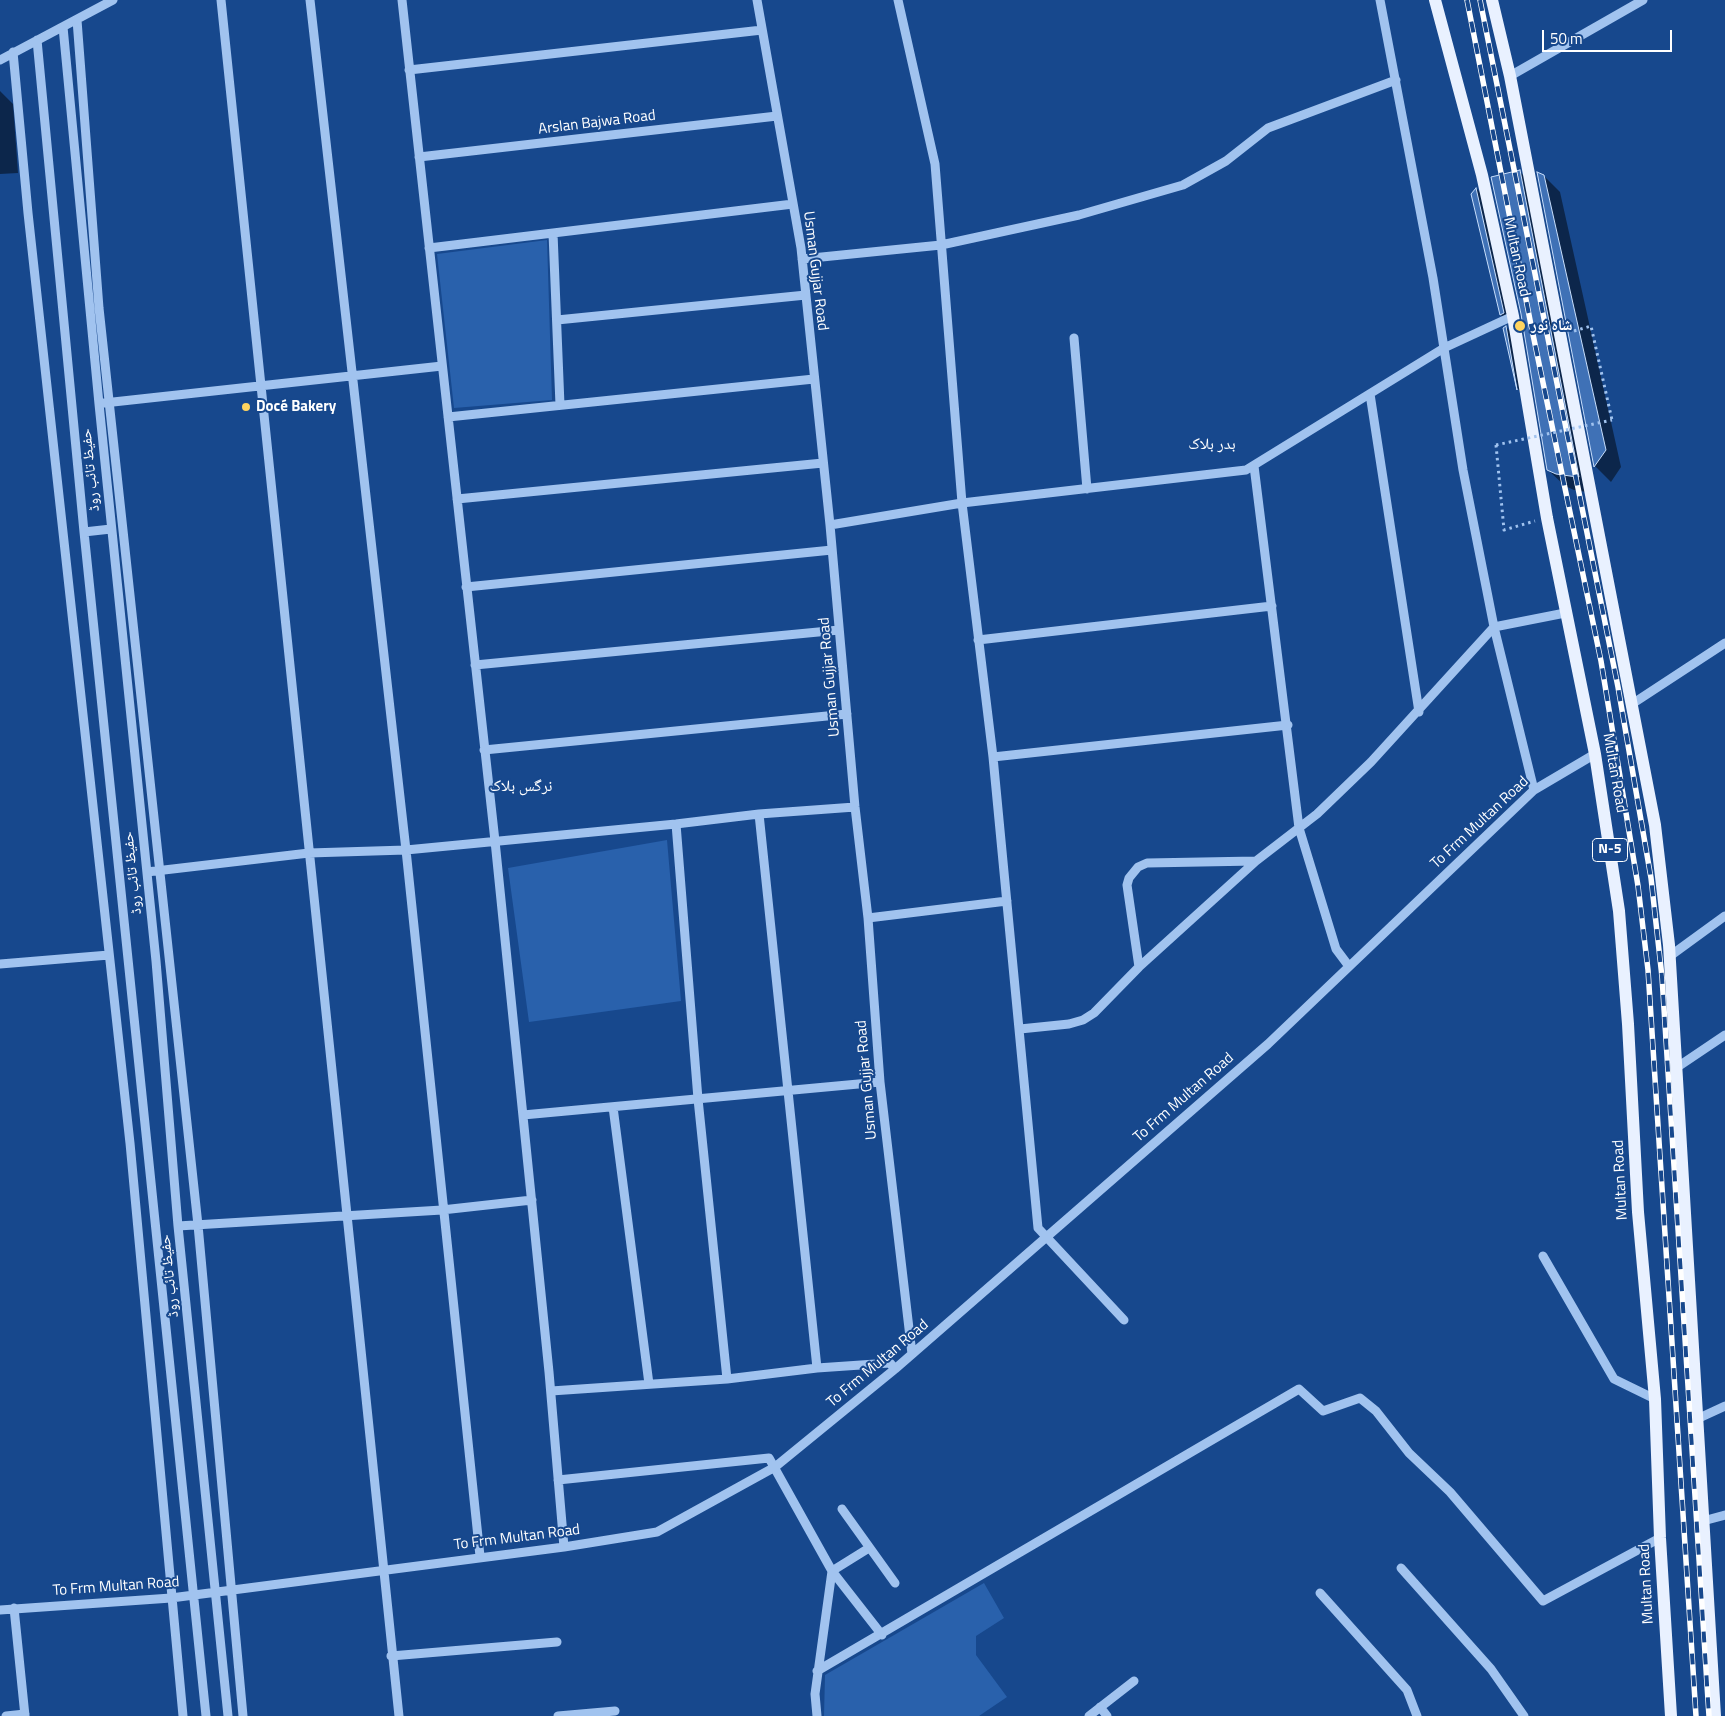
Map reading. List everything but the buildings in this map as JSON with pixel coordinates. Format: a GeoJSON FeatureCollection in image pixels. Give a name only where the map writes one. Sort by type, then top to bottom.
{"type":"FeatureCollection","features":[{"type":"Feature","properties":{"kind":"main road","name":"Multan Road"},"geometry":{"type":"LineString","coordinates":[[1434,0],[1482,175],[1513,316],[1547,518],[1595,754],[1619,911],[1628,1024],[1638,1212],[1655,1399],[1660,1538],[1671,1716]]}},
{"type":"Feature","properties":{"kind":"main road","name":"Multan Road"},"geometry":{"type":"LineString","coordinates":[[1492,0],[1510,76],[1655,825],[1670,956],[1703,1521],[1718,1710]]}},
{"type":"Feature","properties":{"kind":"street"},"geometry":{"type":"LineString","coordinates":[[0,60],[114,0]]}},
{"type":"Feature","properties":{"kind":"street"},"geometry":{"type":"LineString","coordinates":[[221,0],[385,1570],[391,1656],[399,1716]]}},
{"type":"Feature","properties":{"kind":"street"},"geometry":{"type":"LineString","coordinates":[[310,0],[406,850],[442,1210],[480,1556]]}},
{"type":"Feature","properties":{"kind":"street"},"geometry":{"type":"LineString","coordinates":[[402,0],[495,840],[551,1392],[564,1547]]}},
{"type":"Feature","properties":{"kind":"street","name":"Usman Gujjar Road"},"geometry":{"type":"LineString","coordinates":[[757,0],[802,259],[830,525],[855,807],[868,918],[880,1082],[912,1354]]}},
{"type":"Feature","properties":{"kind":"street"},"geometry":{"type":"LineString","coordinates":[[898,0],[934,164],[962,503],[993,757],[1038,1228],[1124,1320]]}},
{"type":"Feature","properties":{"kind":"street"},"geometry":{"type":"LineString","coordinates":[[1380,0],[1444,348],[1463,470],[1494,627],[1534,790]]}},
{"type":"Feature","properties":{"kind":"street"},"geometry":{"type":"LineString","coordinates":[[1510,76],[1643,0]]}},
{"type":"Feature","properties":{"kind":"street"},"geometry":{"type":"LineString","coordinates":[[77,20],[99,308],[198,1225],[243,1716]]}},
{"type":"Feature","properties":{"kind":"street","name":"حفیظ تائب روڈ"},"geometry":{"type":"LineString","coordinates":[[63,27],[111,529],[147,872],[178,1226],[228,1716]]}},
{"type":"Feature","properties":{"kind":"street"},"geometry":{"type":"LineString","coordinates":[[409,70],[762,30]]}},
{"type":"Feature","properties":{"kind":"street","name":"حفیظ تائب روڈ"},"geometry":{"type":"LineString","coordinates":[[37,40],[84,532],[206,1716]]}},
{"type":"Feature","properties":{"kind":"street"},"geometry":{"type":"LineString","coordinates":[[13,52],[30,233],[130,1143],[183,1716]]}},
{"type":"Feature","properties":{"kind":"street"},"geometry":{"type":"LineString","coordinates":[[802,259],[941,245],[1079,216],[1182,185],[1226,161],[1268,128],[1396,80]]}},
{"type":"Feature","properties":{"kind":"street","name":"Arslan Bajwa Road"},"geometry":{"type":"LineString","coordinates":[[419,157],[777,116]]}},
{"type":"Feature","properties":{"kind":"street"},"geometry":{"type":"LineString","coordinates":[[429,248],[793,204]]}},
{"type":"Feature","properties":{"kind":"street"},"geometry":{"type":"LineString","coordinates":[[553,233],[560,405]]}},
{"type":"Feature","properties":{"kind":"street"},"geometry":{"type":"LineString","coordinates":[[556,320],[806,295]]}},
{"type":"Feature","properties":{"kind":"street"},"geometry":{"type":"LineString","coordinates":[[830,525],[962,503],[1246,470],[1444,348],[1513,316]]}},
{"type":"Feature","properties":{"kind":"street"},"geometry":{"type":"LineString","coordinates":[[1074,338],[1087,488]]}},
{"type":"Feature","properties":{"kind":"street"},"geometry":{"type":"LineString","coordinates":[[99,404],[442,366]]}},
{"type":"Feature","properties":{"kind":"street"},"geometry":{"type":"LineString","coordinates":[[448,417],[814,379]]}},
{"type":"Feature","properties":{"kind":"street"},"geometry":{"type":"LineString","coordinates":[[1370,394],[1419,712]]}},
{"type":"Feature","properties":{"kind":"street"},"geometry":{"type":"LineString","coordinates":[[457,499],[823,463]]}},
{"type":"Feature","properties":{"kind":"street"},"geometry":{"type":"LineString","coordinates":[[1254,466],[1288,725],[1299,828],[1336,949],[1348,965]]}},
{"type":"Feature","properties":{"kind":"street"},"geometry":{"type":"LineString","coordinates":[[84,532],[111,529]]}},
{"type":"Feature","properties":{"kind":"street"},"geometry":{"type":"LineString","coordinates":[[466,587],[832,550]]}},
{"type":"Feature","properties":{"kind":"street"},"geometry":{"type":"LineString","coordinates":[[978,640],[1272,606]]}},
{"type":"Feature","properties":{"kind":"street"},"geometry":{"type":"LineString","coordinates":[[1020,1029],[1083,1020],[1094,1013],[1139,967],[1256,861],[1299,828],[1371,762],[1419,712],[1494,627],[1565,613]]}},
{"type":"Feature","properties":{"kind":"street"},"geometry":{"type":"LineString","coordinates":[[475,665],[839,630]]}},
{"type":"Feature","properties":{"kind":"street"},"geometry":{"type":"LineString","coordinates":[[1632,704],[1725,643]]}},
{"type":"Feature","properties":{"kind":"street"},"geometry":{"type":"LineString","coordinates":[[484,750],[847,714]]}},
{"type":"Feature","properties":{"kind":"street"},"geometry":{"type":"LineString","coordinates":[[993,757],[1288,725]]}},
{"type":"Feature","properties":{"kind":"street","name":"To Frm Multan Road"},"geometry":{"type":"LineString","coordinates":[[0,1610],[171,1598],[233,1591],[480,1556],[564,1547],[657,1532],[775,1467],[895,1369],[1268,1044],[1348,965],[1534,790],[1595,754]]}},
{"type":"Feature","properties":{"kind":"street"},"geometry":{"type":"LineString","coordinates":[[147,872],[309,853],[406,850],[760,814],[855,807]]}},
{"type":"Feature","properties":{"kind":"street"},"geometry":{"type":"LineString","coordinates":[[760,814],[817,1368]]}},
{"type":"Feature","properties":{"kind":"street"},"geometry":{"type":"LineString","coordinates":[[676,824],[698,1099],[727,1379]]}},
{"type":"Feature","properties":{"kind":"street"},"geometry":{"type":"LineString","coordinates":[[1139,967],[1127,885],[1129,878],[1138,867],[1147,863],[1256,861]]}},
{"type":"Feature","properties":{"kind":"street"},"geometry":{"type":"LineString","coordinates":[[868,918],[1007,901]]}},
{"type":"Feature","properties":{"kind":"street"},"geometry":{"type":"LineString","coordinates":[[1670,956],[1725,916]]}},
{"type":"Feature","properties":{"kind":"street"},"geometry":{"type":"LineString","coordinates":[[0,964],[110,955]]}},
{"type":"Feature","properties":{"kind":"street"},"geometry":{"type":"LineString","coordinates":[[111,975],[129,973]]}},
{"type":"Feature","properties":{"kind":"street"},"geometry":{"type":"LineString","coordinates":[[1676,1068],[1725,1035]]}},
{"type":"Feature","properties":{"kind":"street"},"geometry":{"type":"LineString","coordinates":[[523,1115],[880,1082]]}},
{"type":"Feature","properties":{"kind":"street"},"geometry":{"type":"LineString","coordinates":[[613,1107],[649,1384]]}},
{"type":"Feature","properties":{"kind":"street"},"geometry":{"type":"LineString","coordinates":[[178,1226],[348,1214],[442,1210],[532,1200]]}},
{"type":"Feature","properties":{"kind":"street"},"geometry":{"type":"LineString","coordinates":[[1543,1256],[1614,1379],[1655,1399]]}},
{"type":"Feature","properties":{"kind":"street"},"geometry":{"type":"LineString","coordinates":[[551,1392],[727,1379],[817,1368],[890,1363],[895,1369]]}},
{"type":"Feature","properties":{"kind":"street"},"geometry":{"type":"LineString","coordinates":[[817,1671],[882,1635],[1298,1389],[1323,1411],[1360,1398],[1376,1410],[1402,1446],[1450,1492],[1543,1601],[1660,1538]]}},
{"type":"Feature","properties":{"kind":"street"},"geometry":{"type":"LineString","coordinates":[[1697,1419],[1725,1406]]}},
{"type":"Feature","properties":{"kind":"street"},"geometry":{"type":"LineString","coordinates":[[558,1480],[769,1458],[832,1571],[882,1635]]}},
{"type":"Feature","properties":{"kind":"street"},"geometry":{"type":"LineString","coordinates":[[842,1510],[895,1583]]}},
{"type":"Feature","properties":{"kind":"street"},"geometry":{"type":"LineString","coordinates":[[1703,1521],[1725,1515]]}},
{"type":"Feature","properties":{"kind":"street"},"geometry":{"type":"LineString","coordinates":[[817,1716],[815,1694],[817,1671],[832,1571],[869,1548]]}},
{"type":"Feature","properties":{"kind":"street"},"geometry":{"type":"LineString","coordinates":[[1401,1568],[1490,1669],[1524,1716]]}},
{"type":"Feature","properties":{"kind":"street"},"geometry":{"type":"LineString","coordinates":[[1320,1594],[1406,1690],[1417,1716]]}},
{"type":"Feature","properties":{"kind":"street"},"geometry":{"type":"LineString","coordinates":[[6,1716],[25,1715],[14,1608]]}},
{"type":"Feature","properties":{"kind":"street"},"geometry":{"type":"LineString","coordinates":[[391,1656],[557,1642]]}},
{"type":"Feature","properties":{"kind":"street"},"geometry":{"type":"LineString","coordinates":[[1089,1716],[1134,1681]]}},
{"type":"Feature","properties":{"kind":"street"},"geometry":{"type":"LineString","coordinates":[[1100,1707],[1107,1716]]}},
{"type":"Feature","properties":{"kind":"street"},"geometry":{"type":"LineString","coordinates":[[558,1716],[615,1711]]}},
{"type":"Feature","properties":{"kind":"path"},"geometry":{"type":"LineString","coordinates":[[1547,518],[1504,530],[1496,445],[1612,420],[1591,326],[1560,335]]}},
{"type":"Feature","properties":{"kind":"shaded area"},"geometry":{"type":"Polygon","coordinates":[[[547,240],[552,400],[454,408],[437,254],[547,240]]]}},
{"type":"Feature","properties":{"kind":"shaded area"},"geometry":{"type":"Polygon","coordinates":[[[667,840],[681,1001],[529,1022],[508,868],[667,840]]]}},
{"type":"Feature","properties":{"kind":"shaded area"},"geometry":{"type":"Polygon","coordinates":[[[984,1583],[1004,1618],[976,1636],[976,1655],[1007,1697],[979,1716],[824,1716],[825,1675],[984,1583]]]}},
{"type":"Feature","properties":{"kind":"railway"},"geometry":{"type":"LineString","coordinates":[[1467,0],[1531,325],[1601,661],[1638,886],[1648,970],[1696,1716]]}},
{"type":"Feature","properties":{"kind":"railway"},"geometry":{"type":"LineString","coordinates":[[1480,0],[1618,687],[1651,878],[1662,977],[1709,1716]]}},
{"type":"Feature","properties":{"kind":"place","name":"شاہ نور"},"geometry":{"type":"Point","coordinates":[1520,326]}},
{"type":"Feature","properties":{"kind":"place","name":"Docé Bakery"},"geometry":{"type":"Point","coordinates":[246,407]}},
{"type":"Feature","properties":{"kind":"district","name":"بدر بلاک"},"geometry":{"type":"Point","coordinates":[1212,445]}},
{"type":"Feature","properties":{"kind":"district","name":"نرگس بلاک"},"geometry":{"type":"Point","coordinates":[521,787]}}]}
